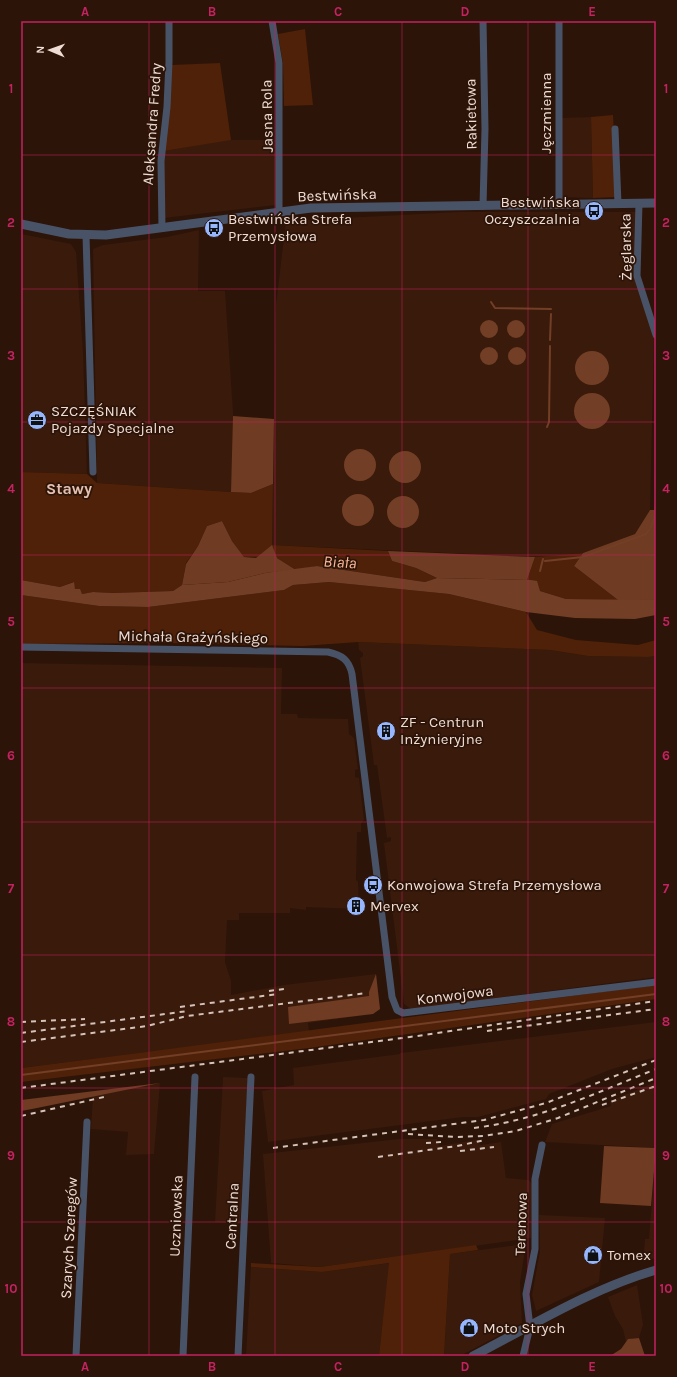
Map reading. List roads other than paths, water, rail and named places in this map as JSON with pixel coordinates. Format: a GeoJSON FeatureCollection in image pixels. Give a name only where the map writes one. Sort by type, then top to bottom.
{"type":"FeatureCollection","features":[{"type":"Feature","properties":{"kind":"street","name":"Aleksandra Fredry"},"geometry":{"type":"LineString","coordinates":[[162,228],[161,161],[168,77],[169,21]]}},
{"type":"Feature","properties":{"kind":"street","name":"Jasna Rola"},"geometry":{"type":"LineString","coordinates":[[272,21],[279,64],[279,211]]}},
{"type":"Feature","properties":{"kind":"street","name":"Rakietowa"},"geometry":{"type":"LineString","coordinates":[[483,21],[485,129],[483,206]]}},
{"type":"Feature","properties":{"kind":"street","name":"Jęczmienna"},"geometry":{"type":"LineString","coordinates":[[559,21],[559,204]]}},
{"type":"Feature","properties":{"kind":"street"},"geometry":{"type":"LineString","coordinates":[[615,129],[618,204]]}},
{"type":"Feature","properties":{"kind":"street","name":"Żeglarska"},"geometry":{"type":"LineString","coordinates":[[639,203],[637,276],[656,335]]}},
{"type":"Feature","properties":{"kind":"street","name":"Bestwińska"},"geometry":{"type":"LineString","coordinates":[[21,224],[52,231],[86,235],[106,235],[279,211],[311,208],[656,203]]}},
{"type":"Feature","properties":{"kind":"street"},"geometry":{"type":"LineString","coordinates":[[86,235],[93,472]]}},
{"type":"Feature","properties":{"kind":"street","name":"Michała Grażyńskiego"},"geometry":{"type":"LineString","coordinates":[[21,647],[328,652],[338,654],[346,659]]}},
{"type":"Feature","properties":{"kind":"street","name":"Konwojowa"},"geometry":{"type":"LineString","coordinates":[[346,659],[350,665],[352,674],[392,997],[397,1010],[409,1014],[656,982]]}},
{"type":"Feature","properties":{"kind":"street","name":"Uczniowska"},"geometry":{"type":"LineString","coordinates":[[183,1356],[195,1077]]}},
{"type":"Feature","properties":{"kind":"street","name":"Centralna"},"geometry":{"type":"LineString","coordinates":[[238,1356],[251,1077]]}},
{"type":"Feature","properties":{"kind":"street","name":"Szarych Szeregów"},"geometry":{"type":"LineString","coordinates":[[76,1356],[87,1122]]}},
{"type":"Feature","properties":{"kind":"street","name":"Terenowa"},"geometry":{"type":"LineString","coordinates":[[530,1327],[526,1294],[535,1249],[535,1179],[542,1145]]}},
{"type":"Feature","properties":{"kind":"street"},"geometry":{"type":"LineString","coordinates":[[473,1356],[530,1327],[580,1299],[610,1286],[656,1270]]}},
{"type":"Feature","properties":{"kind":"street"},"geometry":{"type":"LineString","coordinates":[[523,1356],[530,1327]]}},
{"type":"Feature","properties":{"kind":"waterway"},"geometry":{"type":"LineString","coordinates":[[491,302],[495,308],[551,309]]}},
{"type":"Feature","properties":{"kind":"waterway"},"geometry":{"type":"LineString","coordinates":[[550,340],[551,314]]}},
{"type":"Feature","properties":{"kind":"waterway"},"geometry":{"type":"LineString","coordinates":[[547,427],[549,422],[550,346]]}},
{"type":"Feature","properties":{"kind":"waterway"},"geometry":{"type":"LineString","coordinates":[[545,561],[583,557],[646,534],[655,514],[656,474]]}},
{"type":"Feature","properties":{"kind":"waterway"},"geometry":{"type":"LineString","coordinates":[[540,571],[543,559]]}},
{"type":"Feature","properties":{"kind":"waterway"},"geometry":{"type":"LineString","coordinates":[[21,1075],[656,994]]}},
{"type":"Feature","properties":{"kind":"railway"},"geometry":{"type":"LineString","coordinates":[[269,991],[284,989]]}},
{"type":"Feature","properties":{"kind":"railway"},"geometry":{"type":"LineString","coordinates":[[21,1042],[147,1026],[187,1016],[367,993]]}},
{"type":"Feature","properties":{"kind":"railway"},"geometry":{"type":"LineString","coordinates":[[180,1007],[278,994]]}},
{"type":"Feature","properties":{"kind":"railway"},"geometry":{"type":"LineString","coordinates":[[21,1088],[410,1037],[656,1001]]}},
{"type":"Feature","properties":{"kind":"railway"},"geometry":{"type":"LineString","coordinates":[[487,1031],[656,1009]]}},
{"type":"Feature","properties":{"kind":"railway"},"geometry":{"type":"LineString","coordinates":[[21,1033],[188,1011]]}},
{"type":"Feature","properties":{"kind":"railway"},"geometry":{"type":"LineString","coordinates":[[21,1022],[85,1019]]}},
{"type":"Feature","properties":{"kind":"railway"},"geometry":{"type":"LineString","coordinates":[[273,1148],[484,1120],[546,1103],[656,1060]]}},
{"type":"Feature","properties":{"kind":"railway"},"geometry":{"type":"LineString","coordinates":[[474,1128],[521,1119],[544,1112],[656,1069]]}},
{"type":"Feature","properties":{"kind":"railway"},"geometry":{"type":"LineString","coordinates":[[408,1134],[455,1137],[483,1136],[516,1131],[558,1118],[656,1078]]}},
{"type":"Feature","properties":{"kind":"railway"},"geometry":{"type":"LineString","coordinates":[[602,1105],[656,1086]]}},
{"type":"Feature","properties":{"kind":"railway"},"geometry":{"type":"LineString","coordinates":[[21,1116],[104,1097]]}},
{"type":"Feature","properties":{"kind":"railway"},"geometry":{"type":"LineString","coordinates":[[378,1157],[457,1146],[485,1140]]}},
{"type":"Feature","properties":{"kind":"railway"},"geometry":{"type":"LineString","coordinates":[[426,1143],[442,1142]]}},
{"type":"Feature","properties":{"kind":"railway"},"geometry":{"type":"LineString","coordinates":[[460,1151],[494,1147]]}},
{"type":"Feature","properties":{"kind":"place","name":"Bestwińska Oczyszczalnia"},"geometry":{"type":"Point","coordinates":[594,211]}},
{"type":"Feature","properties":{"kind":"place","name":"Bestwińska Strefa Przemysłowa"},"geometry":{"type":"Point","coordinates":[214,228]}},
{"type":"Feature","properties":{"kind":"place","name":"SZCZĘŚNIAK Pojazdy Specjalne"},"geometry":{"type":"Point","coordinates":[37,420]}},
{"type":"Feature","properties":{"kind":"place","name":"ZF - Centrun Inżynieryjne"},"geometry":{"type":"Point","coordinates":[386,731]}},
{"type":"Feature","properties":{"kind":"place","name":"Konwojowa Strefa Przemysłowa"},"geometry":{"type":"Point","coordinates":[373,885]}},
{"type":"Feature","properties":{"kind":"place","name":"Mervex"},"geometry":{"type":"Point","coordinates":[356,906]}},
{"type":"Feature","properties":{"kind":"place","name":"Tomex"},"geometry":{"type":"Point","coordinates":[593,1255]}},
{"type":"Feature","properties":{"kind":"place","name":"Moto Strych"},"geometry":{"type":"Point","coordinates":[469,1328]}},
{"type":"Feature","properties":{"kind":"district","name":"Stawy"},"geometry":{"type":"Point","coordinates":[69,488]}},
{"type":"Feature","properties":{"kind":"water label","name":"Biała"},"geometry":{"type":"Point","coordinates":[340,562]}}]}
